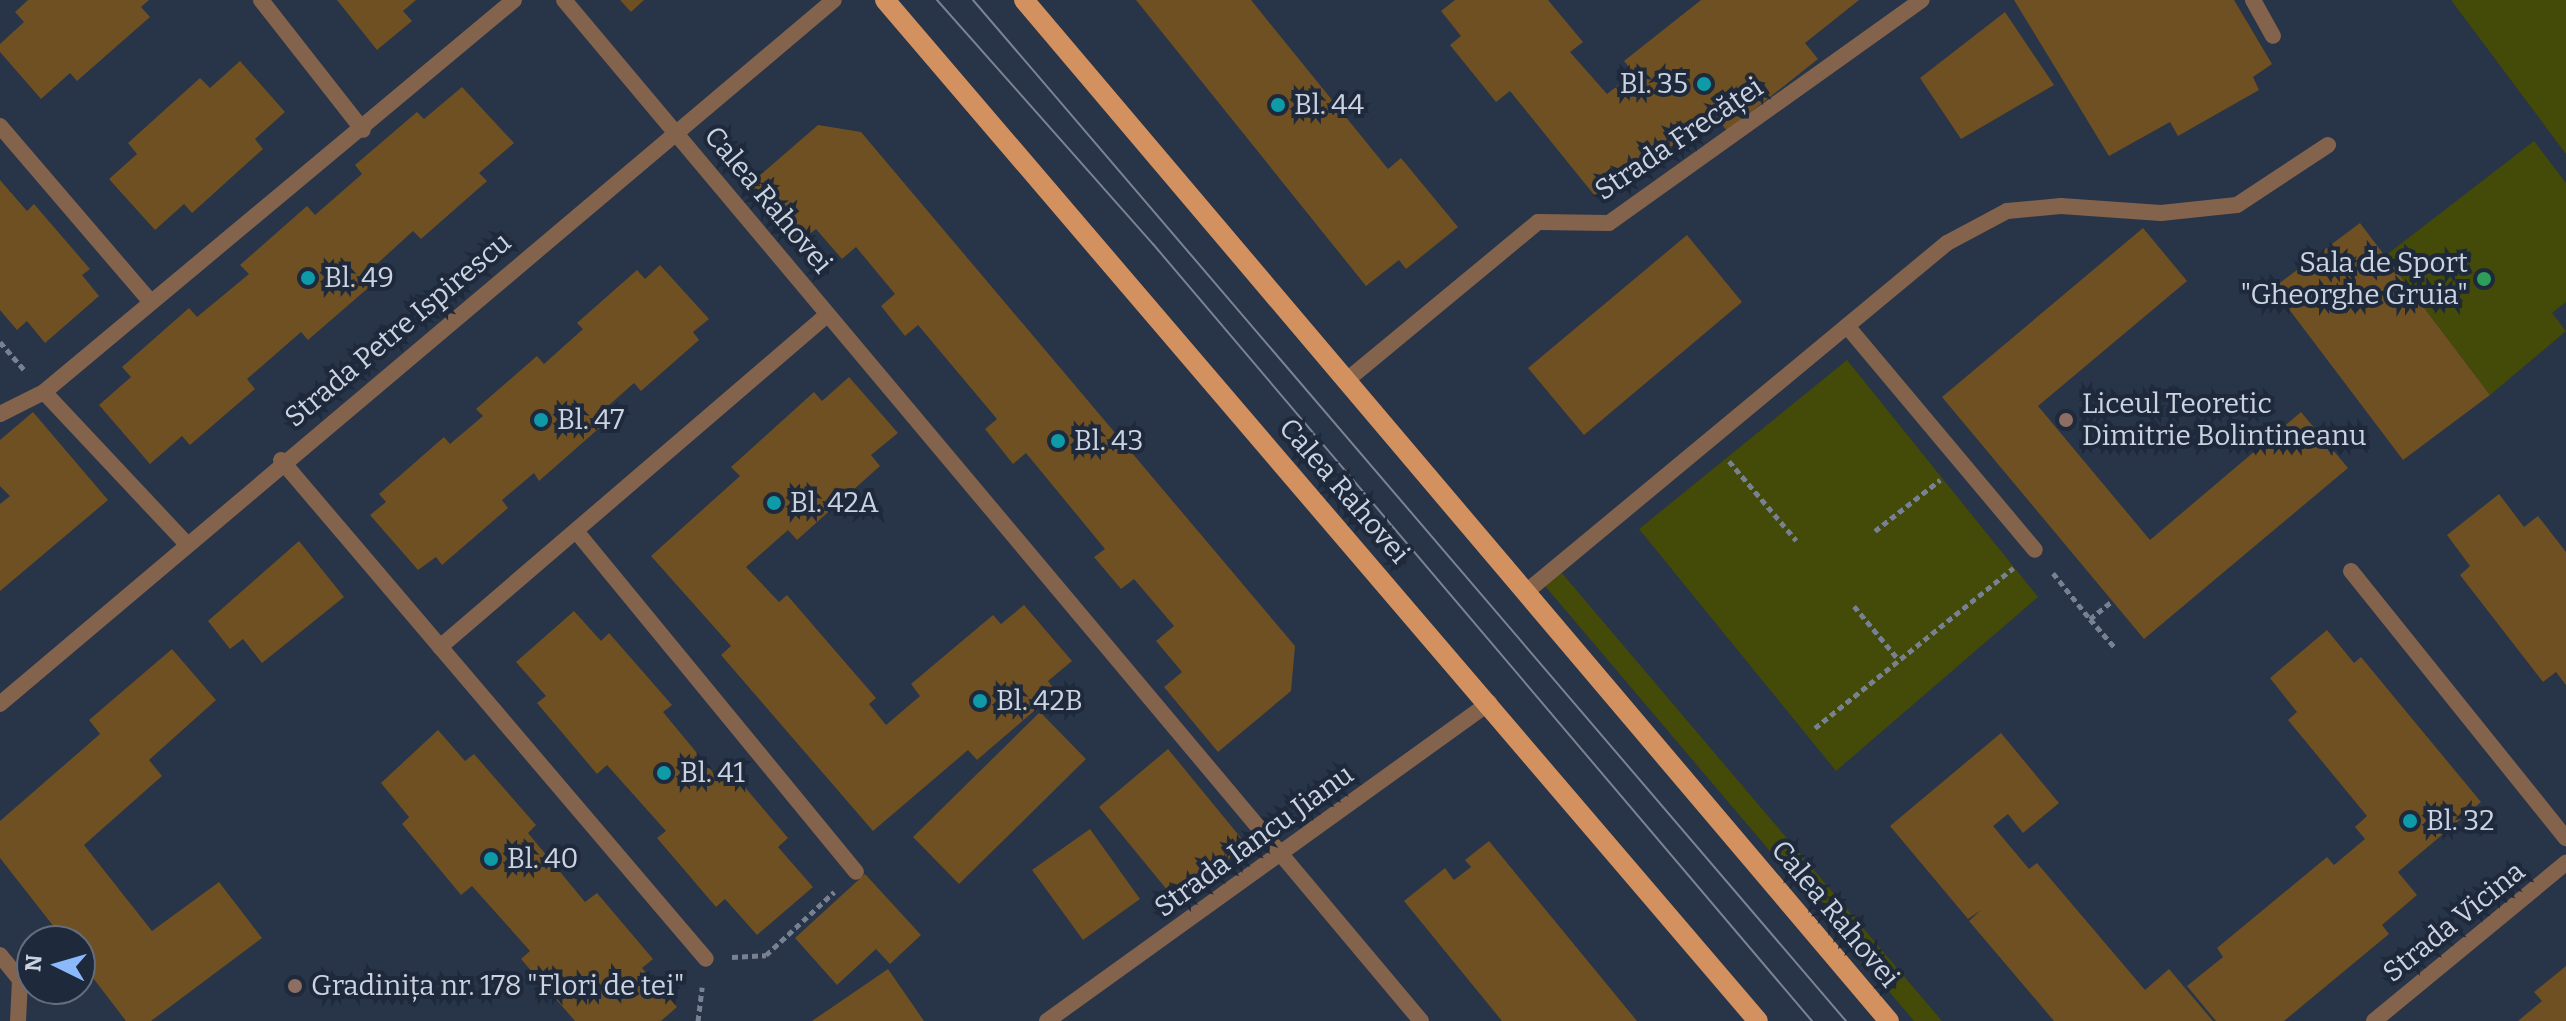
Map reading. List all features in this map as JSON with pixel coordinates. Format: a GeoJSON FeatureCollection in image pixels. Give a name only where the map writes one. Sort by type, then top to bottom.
{"type":"FeatureCollection","features":[{"type":"Feature","properties":{"kind":"main road","name":"Calea Rahovei"},"geometry":{"type":"LineString","coordinates":[[885,0],[1758,1021]]}},
{"type":"Feature","properties":{"kind":"main road","name":"Calea Rahovei"},"geometry":{"type":"LineString","coordinates":[[1024,0],[1889,1021]]}},
{"type":"Feature","properties":{"kind":"street"},"geometry":{"type":"LineString","coordinates":[[261,0],[363,130]]}},
{"type":"Feature","properties":{"kind":"street"},"geometry":{"type":"LineString","coordinates":[[0,414],[44,392],[363,130],[514,0]]}},
{"type":"Feature","properties":{"kind":"street","name":"Calea Rahovei"},"geometry":{"type":"LineString","coordinates":[[564,0],[1421,1021]]}},
{"type":"Feature","properties":{"kind":"street","name":"Strada Petre Ispirescu"},"geometry":{"type":"LineString","coordinates":[[0,704],[281,460],[834,0]]}},
{"type":"Feature","properties":{"kind":"street","name":"Strada Frecăței"},"geometry":{"type":"LineString","coordinates":[[1347,380],[1538,222],[1609,223],[1922,0]]}},
{"type":"Feature","properties":{"kind":"street"},"geometry":{"type":"LineString","coordinates":[[2253,0],[2273,36]]}},
{"type":"Feature","properties":{"kind":"street"},"geometry":{"type":"LineString","coordinates":[[0,126],[151,302]]}},
{"type":"Feature","properties":{"kind":"street"},"geometry":{"type":"LineString","coordinates":[[1526,592],[1947,243],[2007,211],[2061,206],[2161,213],[2237,205],[2328,145]]}},
{"type":"Feature","properties":{"kind":"street"},"geometry":{"type":"LineString","coordinates":[[440,647],[827,315]]}},
{"type":"Feature","properties":{"kind":"street"},"geometry":{"type":"LineString","coordinates":[[1847,326],[2035,550]]}},
{"type":"Feature","properties":{"kind":"street"},"geometry":{"type":"LineString","coordinates":[[44,392],[186,543]]}},
{"type":"Feature","properties":{"kind":"street"},"geometry":{"type":"LineString","coordinates":[[281,460],[706,959]]}},
{"type":"Feature","properties":{"kind":"street"},"geometry":{"type":"LineString","coordinates":[[576,531],[856,872]]}},
{"type":"Feature","properties":{"kind":"street"},"geometry":{"type":"LineString","coordinates":[[2351,571],[2566,838]]}},
{"type":"Feature","properties":{"kind":"street","name":"Strada Iancu Jianu"},"geometry":{"type":"LineString","coordinates":[[1047,1021],[1489,703]]}},
{"type":"Feature","properties":{"kind":"street","name":"Strada Vicina"},"geometry":{"type":"LineString","coordinates":[[2374,1021],[2566,863]]}},
{"type":"Feature","properties":{"kind":"street"},"geometry":{"type":"LineString","coordinates":[[0,955],[20,980],[18,1021]]}},
{"type":"Feature","properties":{"kind":"path"},"geometry":{"type":"LineString","coordinates":[[1710,439],[1796,540]]}},
{"type":"Feature","properties":{"kind":"path"},"geometry":{"type":"LineString","coordinates":[[1875,531],[1962,463]]}},
{"type":"Feature","properties":{"kind":"path"},"geometry":{"type":"LineString","coordinates":[[1815,728],[2035,550],[2114,647]]}},
{"type":"Feature","properties":{"kind":"path"},"geometry":{"type":"LineString","coordinates":[[2090,619],[2112,601]]}},
{"type":"Feature","properties":{"kind":"path"},"geometry":{"type":"LineString","coordinates":[[1854,606],[1899,660]]}},
{"type":"Feature","properties":{"kind":"path"},"geometry":{"type":"LineString","coordinates":[[706,959],[766,955],[856,872]]}},
{"type":"Feature","properties":{"kind":"green space"},"geometry":{"type":"Polygon","coordinates":[[[2451,0],[2566,0],[2566,154],[2451,0]]]}},
{"type":"Feature","properties":{"kind":"green space","name":"Sala de Sport \"Gheorghe Gruia\""},"geometry":{"type":"Polygon","coordinates":[[[2534,141],[2566,183],[2566,302],[2552,313],[2566,331],[2490,395],[2385,256],[2534,141]]]}},
{"type":"Feature","properties":{"kind":"green space"},"geometry":{"type":"Polygon","coordinates":[[[1847,360],[2038,597],[1836,771],[1639,529],[1847,360]]]}},
{"type":"Feature","properties":{"kind":"green space"},"geometry":{"type":"Polygon","coordinates":[[[1561,572],[1942,1021],[1914,1021],[1545,586],[1561,572]]]}},
{"type":"Feature","properties":{"kind":"building"},"geometry":{"type":"Polygon","coordinates":[[[28,0],[149,0],[141,7],[150,17],[77,81],[70,73],[41,99],[0,52],[0,44],[24,22],[15,12],[28,0]]]}},
{"type":"Feature","properties":{"kind":"building"},"geometry":{"type":"Polygon","coordinates":[[[337,0],[416,0],[403,11],[412,21],[377,50],[337,0]]]}},
{"type":"Feature","properties":{"kind":"building"},"geometry":{"type":"Polygon","coordinates":[[[620,0],[644,0],[631,12],[620,0]]]}},
{"type":"Feature","properties":{"kind":"building","name":"Bl. 44"},"geometry":{"type":"Polygon","coordinates":[[[1136,0],[1251,0],[1388,169],[1401,158],[1458,227],[1406,269],[1399,260],[1366,286],[1136,0]]]}},
{"type":"Feature","properties":{"kind":"building"},"geometry":{"type":"Polygon","coordinates":[[[1455,0],[1548,0],[1583,42],[1570,52],[1607,94],[1634,73],[1624,61],[1701,0],[1859,0],[1805,43],[1818,59],[1727,131],[1716,117],[1659,162],[1651,151],[1595,196],[1510,91],[1496,102],[1450,45],[1461,36],[1441,11],[1455,0]]]}},
{"type":"Feature","properties":{"kind":"building"},"geometry":{"type":"Polygon","coordinates":[[[2014,0],[2234,0],[2272,64],[2253,77],[2259,90],[2178,136],[2170,122],[2109,156],[2014,0]]]}},
{"type":"Feature","properties":{"kind":"building"},"geometry":{"type":"Polygon","coordinates":[[[2005,12],[2054,85],[1961,139],[1920,78],[2005,12]]]}},
{"type":"Feature","properties":{"kind":"building"},"geometry":{"type":"Polygon","coordinates":[[[240,61],[285,112],[255,139],[263,149],[192,213],[184,204],[155,230],[109,179],[137,154],[128,143],[200,78],[210,88],[240,61]]]}},
{"type":"Feature","properties":{"kind":"building","name":"Bl. 49"},"geometry":{"type":"Polygon","coordinates":[[[462,87],[514,143],[479,173],[487,181],[421,239],[413,231],[367,273],[375,282],[308,340],[301,332],[247,379],[255,389],[190,445],[182,436],[150,464],[99,405],[131,377],[122,367],[189,308],[197,317],[249,274],[240,265],[307,206],[315,215],[362,174],[355,165],[417,112],[424,119],[462,87]]]}},
{"type":"Feature","properties":{"kind":"building","name":"Bl. 43"},"geometry":{"type":"Polygon","coordinates":[[[818,125],[861,132],[1295,646],[1291,691],[1218,752],[1164,687],[1182,672],[1156,641],[1174,626],[1134,579],[1121,589],[1094,557],[1105,549],[1026,453],[1013,464],[985,429],[997,419],[918,325],[905,336],[881,306],[895,294],[856,247],[842,259],[816,229],[798,243],[750,184],[818,125]]]}},
{"type":"Feature","properties":{"kind":"building"},"geometry":{"type":"Polygon","coordinates":[[[0,180],[27,211],[34,204],[90,269],[82,275],[99,296],[45,343],[27,321],[17,330],[0,310],[0,180]]]}},
{"type":"Feature","properties":{"kind":"building"},"geometry":{"type":"Polygon","coordinates":[[[2360,223],[2490,395],[2403,460],[2273,288],[2360,223]]]}},
{"type":"Feature","properties":{"kind":"building"},"geometry":{"type":"Polygon","coordinates":[[[2143,228],[2187,281],[2038,406],[2150,540],[2301,412],[2348,468],[2144,639],[1942,397],[2143,228]]]}},
{"type":"Feature","properties":{"kind":"building"},"geometry":{"type":"Polygon","coordinates":[[[1687,235],[1742,302],[1584,435],[1528,368],[1687,235]]]}},
{"type":"Feature","properties":{"kind":"building","name":"Bl. 47"},"geometry":{"type":"Polygon","coordinates":[[[660,265],[709,319],[693,332],[699,340],[641,391],[634,383],[598,415],[605,423],[539,481],[534,473],[502,500],[508,508],[442,565],[436,557],[418,570],[370,515],[386,502],[379,494],[444,437],[450,444],[483,416],[476,409],[537,356],[544,364],[583,329],[577,323],[637,270],[645,279],[660,265]]]}},
{"type":"Feature","properties":{"kind":"building","name":"Bl. 42B"},"geometry":{"type":"Polygon","coordinates":[[[849,377],[898,433],[871,455],[880,466],[797,540],[788,530],[746,567],[779,602],[787,595],[876,698],[869,704],[886,725],[920,696],[911,684],[993,615],[1001,624],[1024,605],[1072,661],[1048,681],[1056,692],[977,760],[968,750],[873,831],[721,655],[731,646],[651,556],[740,476],[731,467],[814,392],[822,401],[849,377]]]}},
{"type":"Feature","properties":{"kind":"building"},"geometry":{"type":"Polygon","coordinates":[[[33,412],[108,500],[0,591],[0,504],[10,496],[0,486],[0,440],[33,412]]]}},
{"type":"Feature","properties":{"kind":"building"},"geometry":{"type":"Polygon","coordinates":[[[2499,494],[2524,527],[2538,516],[2566,552],[2566,685],[2556,672],[2543,682],[2460,575],[2470,566],[2447,535],[2499,494]]]}},
{"type":"Feature","properties":{"kind":"building"},"geometry":{"type":"Polygon","coordinates":[[[299,541],[344,597],[262,663],[243,639],[230,649],[208,621],[299,541]]]}},
{"type":"Feature","properties":{"kind":"building","name":"Bl. 41"},"geometry":{"type":"Polygon","coordinates":[[[574,611],[601,641],[609,633],[672,705],[663,712],[721,782],[732,772],[788,838],[778,847],[813,887],[757,935],[725,899],[716,907],[657,838],[666,831],[607,765],[597,774],[537,703],[546,696],[516,662],[574,611]]]}},
{"type":"Feature","properties":{"kind":"building","name":"Bl. 32"},"geometry":{"type":"Polygon","coordinates":[[[2327,630],[2354,663],[2361,657],[2481,802],[2398,872],[2417,895],[2382,925],[2389,934],[2284,1021],[2216,1021],[2187,986],[2223,957],[2217,948],[2327,857],[2334,865],[2365,839],[2355,827],[2367,816],[2288,720],[2297,712],[2270,678],[2327,630]]]}},
{"type":"Feature","properties":{"kind":"building"},"geometry":{"type":"Polygon","coordinates":[[[172,649],[216,700],[149,760],[162,776],[84,845],[152,931],[219,882],[262,938],[151,1021],[126,1021],[96,982],[96,925],[52,925],[0,858],[0,821],[100,734],[89,720],[172,649]]]}},
{"type":"Feature","properties":{"kind":"building"},"geometry":{"type":"Polygon","coordinates":[[[1040,712],[1086,759],[959,884],[913,837],[1040,712]]]}},
{"type":"Feature","properties":{"kind":"building","name":"Bl. 40"},"geometry":{"type":"Polygon","coordinates":[[[438,730],[465,761],[474,754],[536,825],[528,833],[585,902],[597,893],[653,959],[642,968],[677,1007],[661,1021],[575,1021],[521,959],[530,951],[472,886],[461,895],[402,824],[409,817],[381,783],[438,730]]]}},
{"type":"Feature","properties":{"kind":"building"},"geometry":{"type":"Polygon","coordinates":[[[2001,733],[2059,803],[2023,833],[2008,814],[1993,826],[2029,869],[2037,863],[2145,990],[2169,969],[2213,1021],[2054,1021],[1969,921],[1981,910],[1968,919],[1890,826],[2001,733]]]}},
{"type":"Feature","properties":{"kind":"building"},"geometry":{"type":"Polygon","coordinates":[[[1168,749],[1246,844],[1177,902],[1099,807],[1168,749]]]}},
{"type":"Feature","properties":{"kind":"building"},"geometry":{"type":"Polygon","coordinates":[[[1090,829],[1140,899],[1083,940],[1032,870],[1090,829]]]}},
{"type":"Feature","properties":{"kind":"building"},"geometry":{"type":"Polygon","coordinates":[[[1489,841],[1637,1021],[1502,1021],[1404,901],[1445,868],[1454,880],[1471,867],[1465,860],[1489,841]]]}},
{"type":"Feature","properties":{"kind":"building"},"geometry":{"type":"Polygon","coordinates":[[[865,874],[921,935],[890,964],[876,949],[837,985],[795,938],[865,874]]]}},
{"type":"Feature","properties":{"kind":"building"},"geometry":{"type":"Polygon","coordinates":[[[2566,966],[2566,1021],[2518,1021],[2542,1001],[2534,992],[2566,966]]]}},
{"type":"Feature","properties":{"kind":"building"},"geometry":{"type":"Polygon","coordinates":[[[888,969],[924,1021],[812,1021],[888,969]]]}},
{"type":"Feature","properties":{"kind":"tram line"},"geometry":{"type":"LineString","coordinates":[[937,0],[1153,244],[1812,1021]]}},
{"type":"Feature","properties":{"kind":"tram line"},"geometry":{"type":"LineString","coordinates":[[973,0],[1846,1021]]}},
{"type":"Feature","properties":{"kind":"place","name":"Bl. 35"},"geometry":{"type":"Point","coordinates":[1704,84]}},
{"type":"Feature","properties":{"kind":"place","name":"Bl. 44"},"geometry":{"type":"Point","coordinates":[1278,105]}},
{"type":"Feature","properties":{"kind":"place","name":"Bl. 49"},"geometry":{"type":"Point","coordinates":[308,278]}},
{"type":"Feature","properties":{"kind":"place","name":"Sala de Sport \"Gheorghe Gruia\""},"geometry":{"type":"Point","coordinates":[2484,279]}},
{"type":"Feature","properties":{"kind":"place","name":"Bl. 47"},"geometry":{"type":"Point","coordinates":[541,420]}},
{"type":"Feature","properties":{"kind":"place","name":"Liceul Teoretic Dimitrie Bolintineanu"},"geometry":{"type":"Point","coordinates":[2066,420]}},
{"type":"Feature","properties":{"kind":"place","name":"Bl. 43"},"geometry":{"type":"Point","coordinates":[1058,441]}},
{"type":"Feature","properties":{"kind":"place","name":"Bl. 42A"},"geometry":{"type":"Point","coordinates":[774,503]}},
{"type":"Feature","properties":{"kind":"place","name":"Bl. 42B"},"geometry":{"type":"Point","coordinates":[980,701]}},
{"type":"Feature","properties":{"kind":"place","name":"Bl. 41"},"geometry":{"type":"Point","coordinates":[664,773]}},
{"type":"Feature","properties":{"kind":"place","name":"Bl. 32"},"geometry":{"type":"Point","coordinates":[2410,821]}},
{"type":"Feature","properties":{"kind":"place","name":"Bl. 40"},"geometry":{"type":"Point","coordinates":[491,859]}},
{"type":"Feature","properties":{"kind":"place","name":"Gradinița nr. 178 \"Flori de tei\""},"geometry":{"type":"Point","coordinates":[295,986]}}]}
